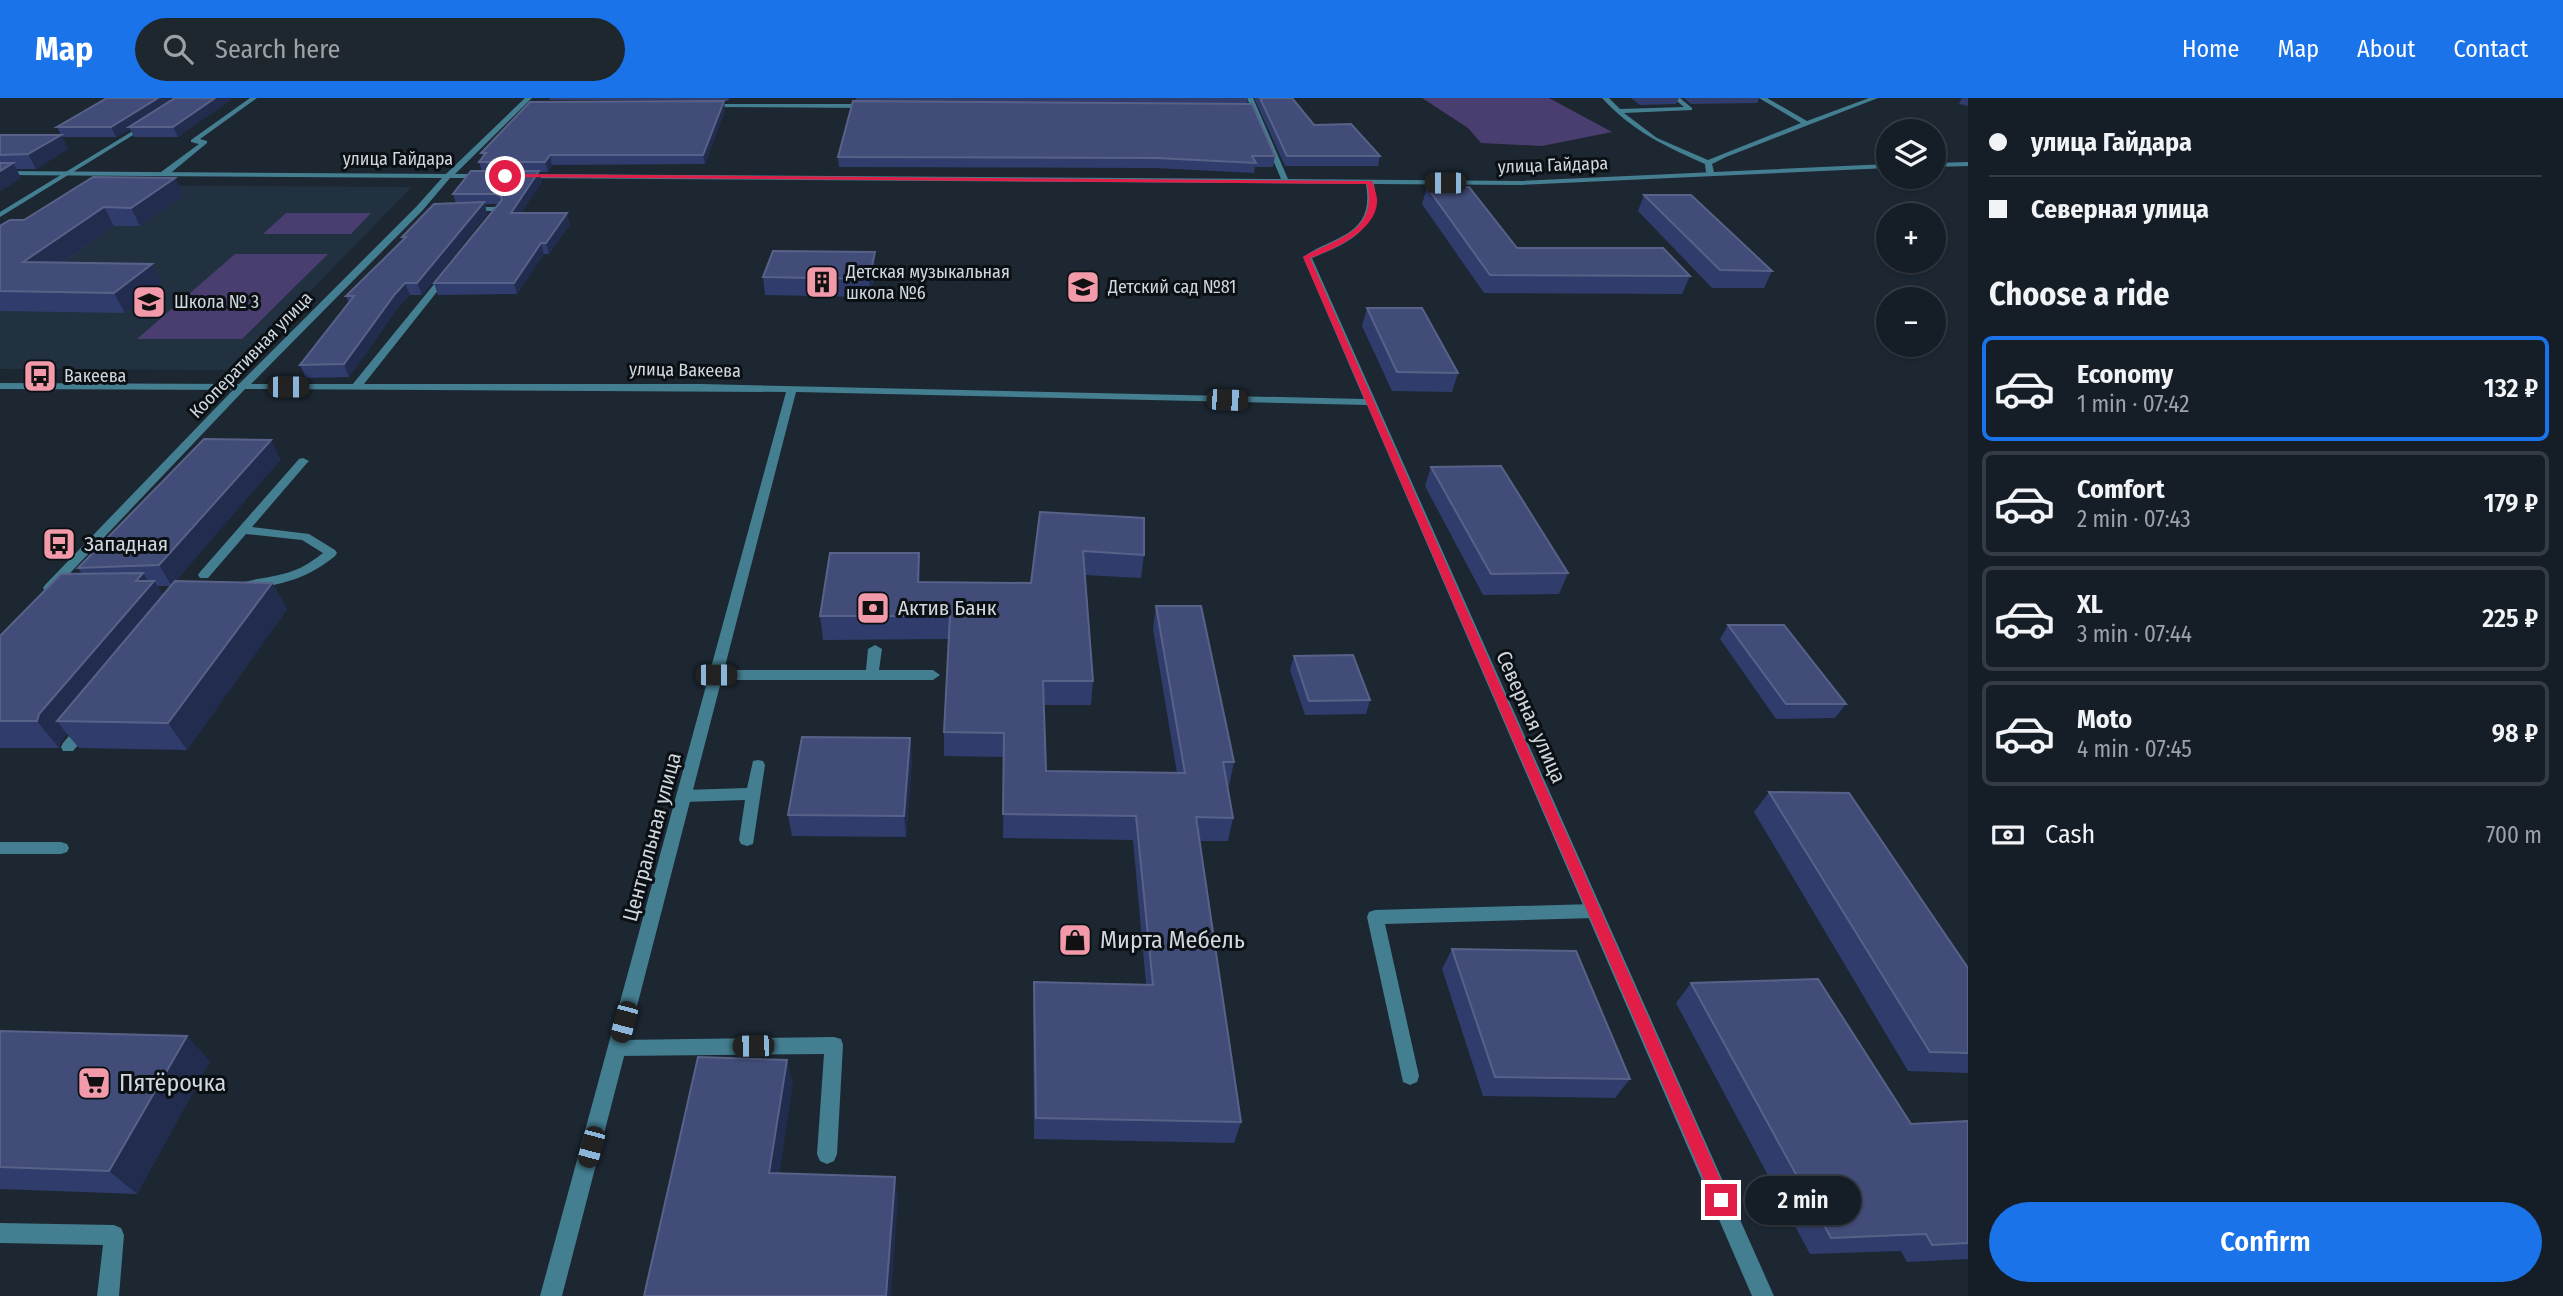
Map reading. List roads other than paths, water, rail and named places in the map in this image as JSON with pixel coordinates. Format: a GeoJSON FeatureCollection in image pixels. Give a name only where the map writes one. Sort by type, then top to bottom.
{"type":"FeatureCollection","features":[{"type":"Feature","properties":{"kind":"street"},"geometry":{"type":"LineString","coordinates":[[164,174],[205,142],[193,141],[254,98]]}},
{"type":"Feature","properties":{"kind":"street"},"geometry":{"type":"LineString","coordinates":[[1250,98],[1286,183]]}},
{"type":"Feature","properties":{"kind":"street"},"geometry":{"type":"LineString","coordinates":[[1605,98],[1656,139],[1709,168],[1807,124],[1875,98]]}},
{"type":"Feature","properties":{"kind":"street"},"geometry":{"type":"LineString","coordinates":[[1620,111],[1690,109],[1676,98]]}},
{"type":"Feature","properties":{"kind":"street"},"geometry":{"type":"LineString","coordinates":[[1762,98],[1807,124]]}},
{"type":"Feature","properties":{"kind":"street"},"geometry":{"type":"LineString","coordinates":[[527,101],[538,104]]}},
{"type":"Feature","properties":{"kind":"street","name":"Кооперативная улица"},"geometry":{"type":"LineString","coordinates":[[50,595],[242,387],[449,176],[527,101]]}},
{"type":"Feature","properties":{"kind":"street"},"geometry":{"type":"LineString","coordinates":[[703,105],[883,107]]}},
{"type":"Feature","properties":{"kind":"street"},"geometry":{"type":"LineString","coordinates":[[1241,109],[1255,109]]}},
{"type":"Feature","properties":{"kind":"street"},"geometry":{"type":"LineString","coordinates":[[0,215],[156,119]]}},
{"type":"Feature","properties":{"kind":"street"},"geometry":{"type":"LineString","coordinates":[[1946,165],[1968,164]]}},
{"type":"Feature","properties":{"kind":"street","name":"улица Гайдара"},"geometry":{"type":"LineString","coordinates":[[519,176],[1521,183],[1709,168],[1876,166]]}},
{"type":"Feature","properties":{"kind":"street","name":"улица Гайдара"},"geometry":{"type":"LineString","coordinates":[[0,173],[491,176]]}},
{"type":"Feature","properties":{"kind":"street","name":"Северная улица"},"geometry":{"type":"LineString","coordinates":[[1370,183],[1374,203],[1368,222],[1328,249],[1307,257],[1763,1296]]}},
{"type":"Feature","properties":{"kind":"street"},"geometry":{"type":"LineString","coordinates":[[419,209],[433,209]]}},
{"type":"Feature","properties":{"kind":"street"},"geometry":{"type":"LineString","coordinates":[[459,209],[499,209],[482,230]]}},
{"type":"Feature","properties":{"kind":"street"},"geometry":{"type":"LineString","coordinates":[[356,387],[457,262]]}},
{"type":"Feature","properties":{"kind":"street","name":"улица Вакеева"},"geometry":{"type":"LineString","coordinates":[[0,386],[792,389],[1370,402]]}},
{"type":"Feature","properties":{"kind":"street","name":"Центральная улица"},"geometry":{"type":"LineString","coordinates":[[551,1296],[792,389]]}},
{"type":"Feature","properties":{"kind":"street"},"geometry":{"type":"LineString","coordinates":[[204,575],[303,461]]}},
{"type":"Feature","properties":{"kind":"street"},"geometry":{"type":"LineString","coordinates":[[233,587],[284,580],[309,571],[331,553],[305,537],[243,530]]}},
{"type":"Feature","properties":{"kind":"street"},"geometry":{"type":"LineString","coordinates":[[872,675],[875,649]]}},
{"type":"Feature","properties":{"kind":"street"},"geometry":{"type":"LineString","coordinates":[[716,675],[933,675]]}},
{"type":"Feature","properties":{"kind":"street"},"geometry":{"type":"LineString","coordinates":[[68,747],[93,716]]}},
{"type":"Feature","properties":{"kind":"street"},"geometry":{"type":"LineString","coordinates":[[747,840],[758,765]]}},
{"type":"Feature","properties":{"kind":"street"},"geometry":{"type":"LineString","coordinates":[[684,796],[754,794]]}},
{"type":"Feature","properties":{"kind":"street"},"geometry":{"type":"LineString","coordinates":[[0,848],[61,848]]}},
{"type":"Feature","properties":{"kind":"street"},"geometry":{"type":"LineString","coordinates":[[1410,1076],[1375,917],[1594,911]]}},
{"type":"Feature","properties":{"kind":"street"},"geometry":{"type":"LineString","coordinates":[[618,1048],[834,1045],[827,1154]]}},
{"type":"Feature","properties":{"kind":"street"},"geometry":{"type":"LineString","coordinates":[[0,1233],[114,1235],[108,1296]]}},
{"type":"Feature","properties":{"kind":"place","name":"Детская музыкальная школа №6"},"geometry":{"type":"Point","coordinates":[822,282]}},
{"type":"Feature","properties":{"kind":"place","name":"Детский сад №81"},"geometry":{"type":"Point","coordinates":[1083,287]}},
{"type":"Feature","properties":{"kind":"place","name":"Школа № 3"},"geometry":{"type":"Point","coordinates":[149,302]}},
{"type":"Feature","properties":{"kind":"place","name":"Вакеева"},"geometry":{"type":"Point","coordinates":[40,376]}},
{"type":"Feature","properties":{"kind":"place","name":"Западная"},"geometry":{"type":"Point","coordinates":[59,544]}},
{"type":"Feature","properties":{"kind":"place","name":"Актив Банк"},"geometry":{"type":"Point","coordinates":[873,608]}},
{"type":"Feature","properties":{"kind":"place","name":"Мирта Мебель"},"geometry":{"type":"Point","coordinates":[1075,940]}},
{"type":"Feature","properties":{"kind":"place","name":"Пятёрочка"},"geometry":{"type":"Point","coordinates":[94,1083]}}]}
